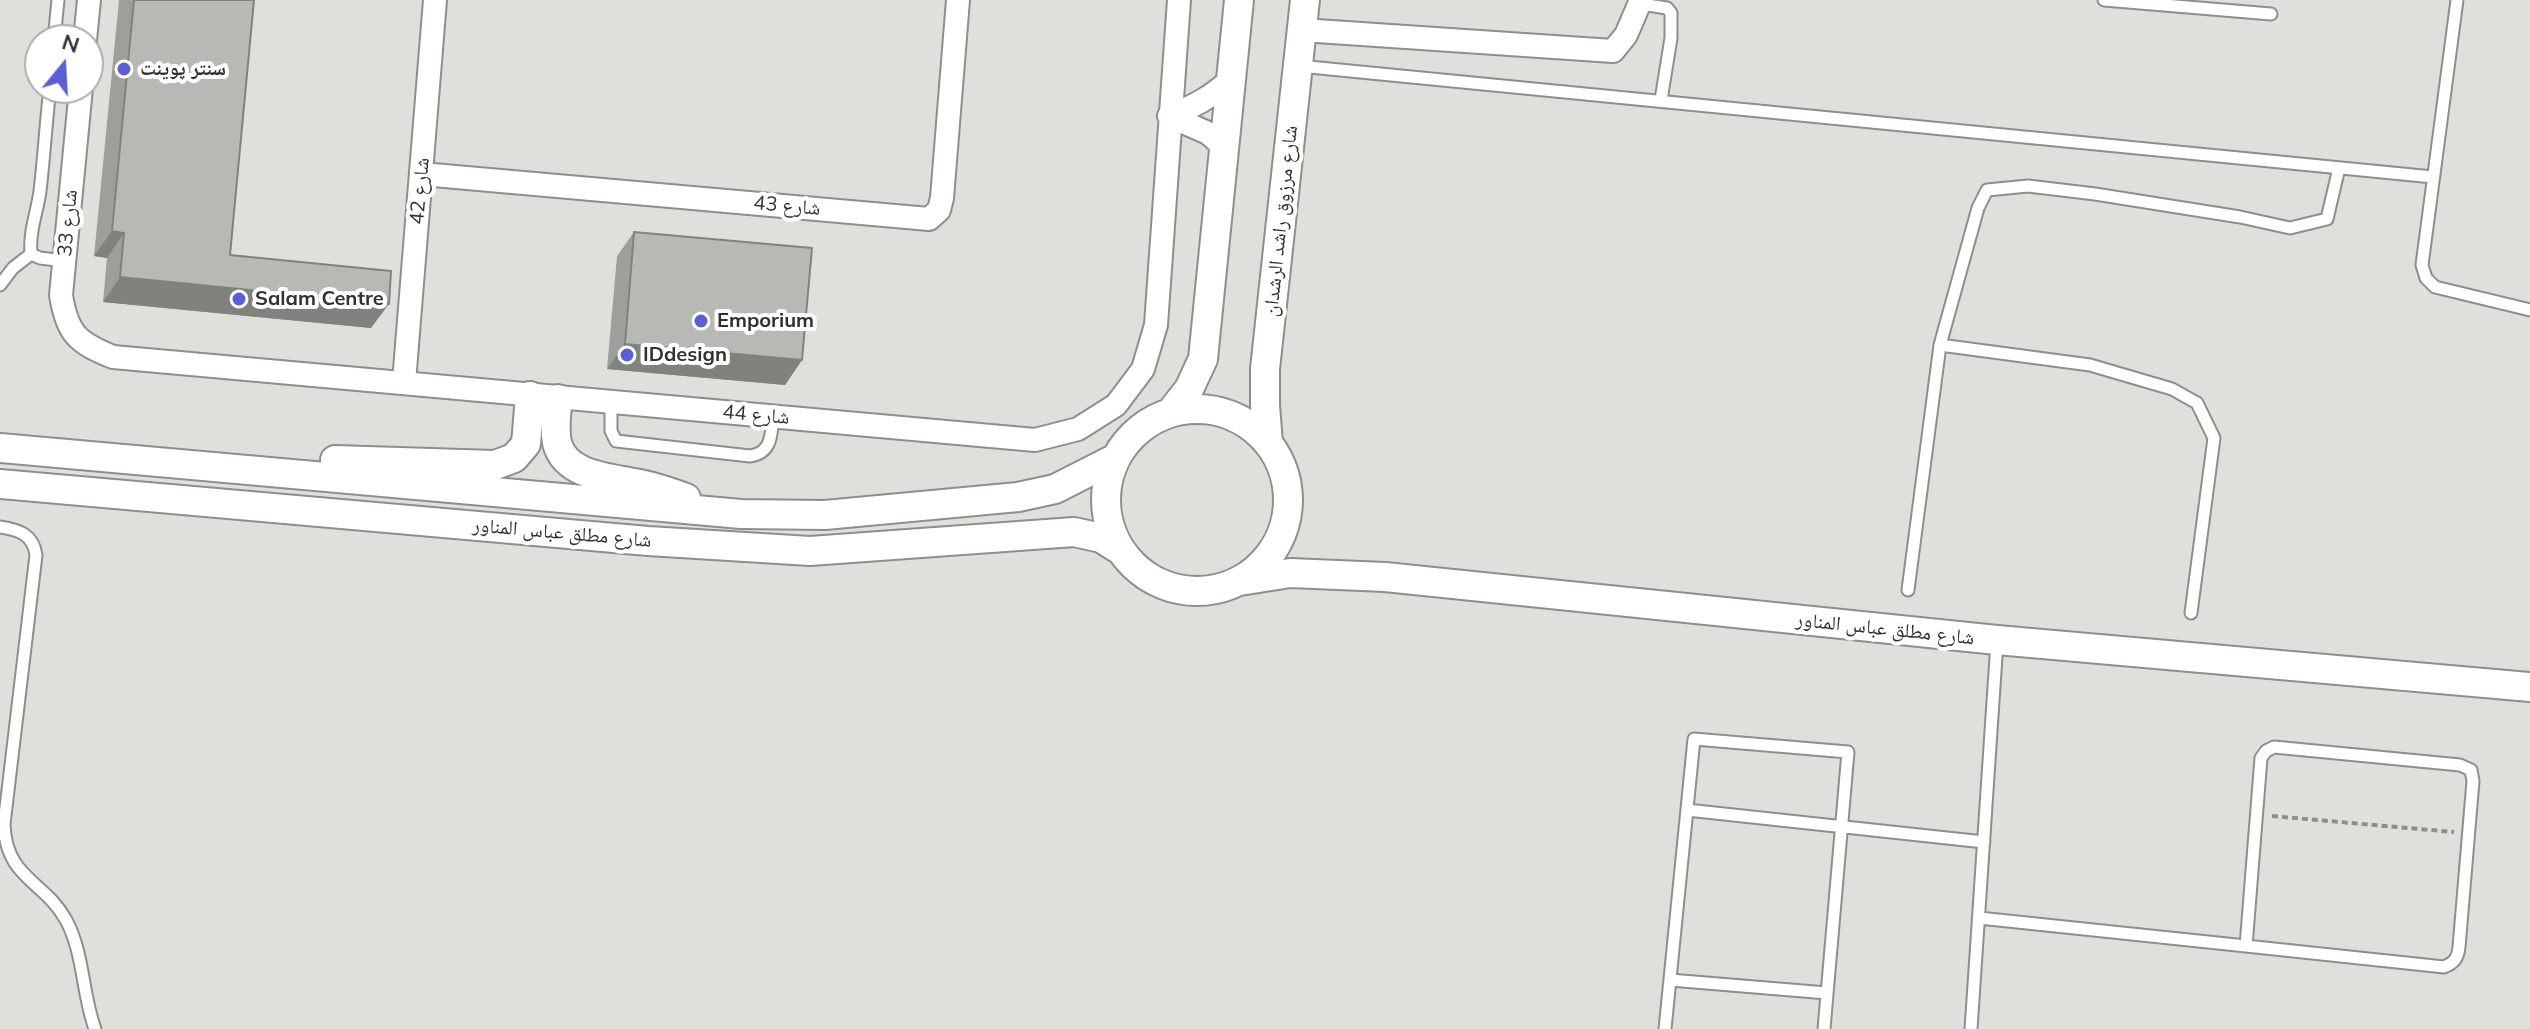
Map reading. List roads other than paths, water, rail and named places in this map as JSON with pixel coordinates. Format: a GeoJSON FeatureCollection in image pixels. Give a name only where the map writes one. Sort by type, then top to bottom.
{"type":"FeatureCollection","features":[{"type":"Feature","properties":{"kind":"street"},"geometry":{"type":"LineString","coordinates":[[87,24],[89,0]]}},
{"type":"Feature","properties":{"kind":"street","name":"شارع 42"},"geometry":{"type":"LineString","coordinates":[[404,382],[435,0]]}},
{"type":"Feature","properties":{"kind":"street","name":"شارع 43"},"geometry":{"type":"LineString","coordinates":[[422,174],[929,219],[939,210],[942,198],[958,0]]}},
{"type":"Feature","properties":{"kind":"street","name":"شارع 44"},"geometry":{"type":"LineString","coordinates":[[90,348],[113,357],[1035,440],[1078,429],[1116,405],[1143,369],[1156,325],[1179,0]]}},
{"type":"Feature","properties":{"kind":"street"},"geometry":{"type":"LineString","coordinates":[[1171,412],[1189,389],[1203,359],[1239,0]]}},
{"type":"Feature","properties":{"kind":"street","name":"شارع مرزوق راشد الرشدان"},"geometry":{"type":"LineString","coordinates":[[1268,443],[1265,369],[1305,0]]}},
{"type":"Feature","properties":{"kind":"street"},"geometry":{"type":"LineString","coordinates":[[1302,30],[1613,51],[1626,35],[1641,2]]}},
{"type":"Feature","properties":{"kind":"street"},"geometry":{"type":"LineString","coordinates":[[1169,116],[1194,107],[1231,79]]}},
{"type":"Feature","properties":{"kind":"street","name":"شارع 33"},"geometry":{"type":"LineString","coordinates":[[79,104],[61,295],[64,316],[74,336],[90,348]]}},
{"type":"Feature","properties":{"kind":"street"},"geometry":{"type":"LineString","coordinates":[[1169,116],[1208,133],[1224,147]]}},
{"type":"Feature","properties":{"kind":"street"},"geometry":{"type":"LineString","coordinates":[[230,468],[310,459],[495,465],[514,458],[526,444],[544,397]]}},
{"type":"Feature","properties":{"kind":"street"},"geometry":{"type":"LineString","coordinates":[[544,397],[558,446],[567,461],[586,472],[645,485],[741,514]]}},
{"type":"Feature","properties":{"kind":"street"},"geometry":{"type":"LineString","coordinates":[[1197,408],[1224,412],[1248,424],[1268,443],[1282,466],[1288,492],[1287,519],[1278,544],[1270,555],[1240,581],[1219,589],[1196,592],[1174,589],[1153,581],[1134,567],[1120,550],[1109,528],[1105,505],[1106,481],[1114,459],[1128,438],[1148,422],[1171,412],[1197,408]]}},
{"type":"Feature","properties":{"kind":"street","name":"شارع مطلق عباس المناور"},"geometry":{"type":"LineString","coordinates":[[0,448],[741,514],[825,515],[1018,497],[1055,489],[1114,459]]}},
{"type":"Feature","properties":{"kind":"street","name":"شارع مطلق عباس المناور"},"geometry":{"type":"LineString","coordinates":[[0,484],[648,541],[810,551],[1074,532],[1101,538],[1120,550]]}},
{"type":"Feature","properties":{"kind":"street","name":"شارع مطلق عباس المناور"},"geometry":{"type":"LineString","coordinates":[[1240,581],[1290,573],[1385,577],[1997,640],[2530,687]]}},
{"type":"Feature","properties":{"kind":"lane"},"geometry":{"type":"LineString","coordinates":[[56,24],[58,0]]}},
{"type":"Feature","properties":{"kind":"lane"},"geometry":{"type":"LineString","coordinates":[[2104,0],[2271,14]]}},
{"type":"Feature","properties":{"kind":"lane"},"geometry":{"type":"LineString","coordinates":[[2457,0],[2422,265],[2426,278],[2435,287],[2530,310]]}},
{"type":"Feature","properties":{"kind":"lane"},"geometry":{"type":"LineString","coordinates":[[1641,2],[1671,4],[1673,19],[1661,100]]}},
{"type":"Feature","properties":{"kind":"lane"},"geometry":{"type":"LineString","coordinates":[[1298,65],[2433,177]]}},
{"type":"Feature","properties":{"kind":"lane"},"geometry":{"type":"LineString","coordinates":[[31,254],[31,228],[39,194],[48,104]]}},
{"type":"Feature","properties":{"kind":"lane"},"geometry":{"type":"LineString","coordinates":[[1908,590],[1940,345],[1978,208],[1987,190],[2028,186],[2095,194],[2290,228],[2327,219],[2339,168]]}},
{"type":"Feature","properties":{"kind":"lane"},"geometry":{"type":"LineString","coordinates":[[31,254],[64,261]]}},
{"type":"Feature","properties":{"kind":"lane"},"geometry":{"type":"LineString","coordinates":[[0,285],[13,268],[31,254]]}},
{"type":"Feature","properties":{"kind":"lane"},"geometry":{"type":"LineString","coordinates":[[1940,345],[2090,365],[2172,389],[2197,403],[2214,438],[2191,613]]}},
{"type":"Feature","properties":{"kind":"lane"},"geometry":{"type":"LineString","coordinates":[[611,403],[611,434],[616,441],[750,456],[761,454],[768,447],[773,417]]}},
{"type":"Feature","properties":{"kind":"lane"},"geometry":{"type":"LineString","coordinates":[[0,527],[23,532],[32,542],[36,555],[4,782],[4,824],[9,855],[17,868],[50,898],[67,922],[95,1029]]}},
{"type":"Feature","properties":{"kind":"lane"},"geometry":{"type":"LineString","coordinates":[[1971,1029],[1997,640]]}},
{"type":"Feature","properties":{"kind":"lane"},"geometry":{"type":"LineString","coordinates":[[1665,1029],[1694,739],[1848,752],[1824,1029]]}},
{"type":"Feature","properties":{"kind":"lane"},"geometry":{"type":"LineString","coordinates":[[1979,918],[2444,967],[2452,964],[2458,956],[2459,947],[2473,775],[2466,765],[2282,747],[2266,751],[2261,758],[2246,946]]}},
{"type":"Feature","properties":{"kind":"lane"},"geometry":{"type":"LineString","coordinates":[[1687,810],[1984,842]]}},
{"type":"Feature","properties":{"kind":"lane"},"geometry":{"type":"LineString","coordinates":[[1670,980],[1827,993]]}},
{"type":"Feature","properties":{"kind":"place","name":"سنتر پوينت"},"geometry":{"type":"Point","coordinates":[124,69]}},
{"type":"Feature","properties":{"kind":"place","name":"Salam Centre"},"geometry":{"type":"Point","coordinates":[239,299]}},
{"type":"Feature","properties":{"kind":"place","name":"Emporium"},"geometry":{"type":"Point","coordinates":[701,321]}},
{"type":"Feature","properties":{"kind":"place","name":"IDdesign"},"geometry":{"type":"Point","coordinates":[627,355]}}]}
